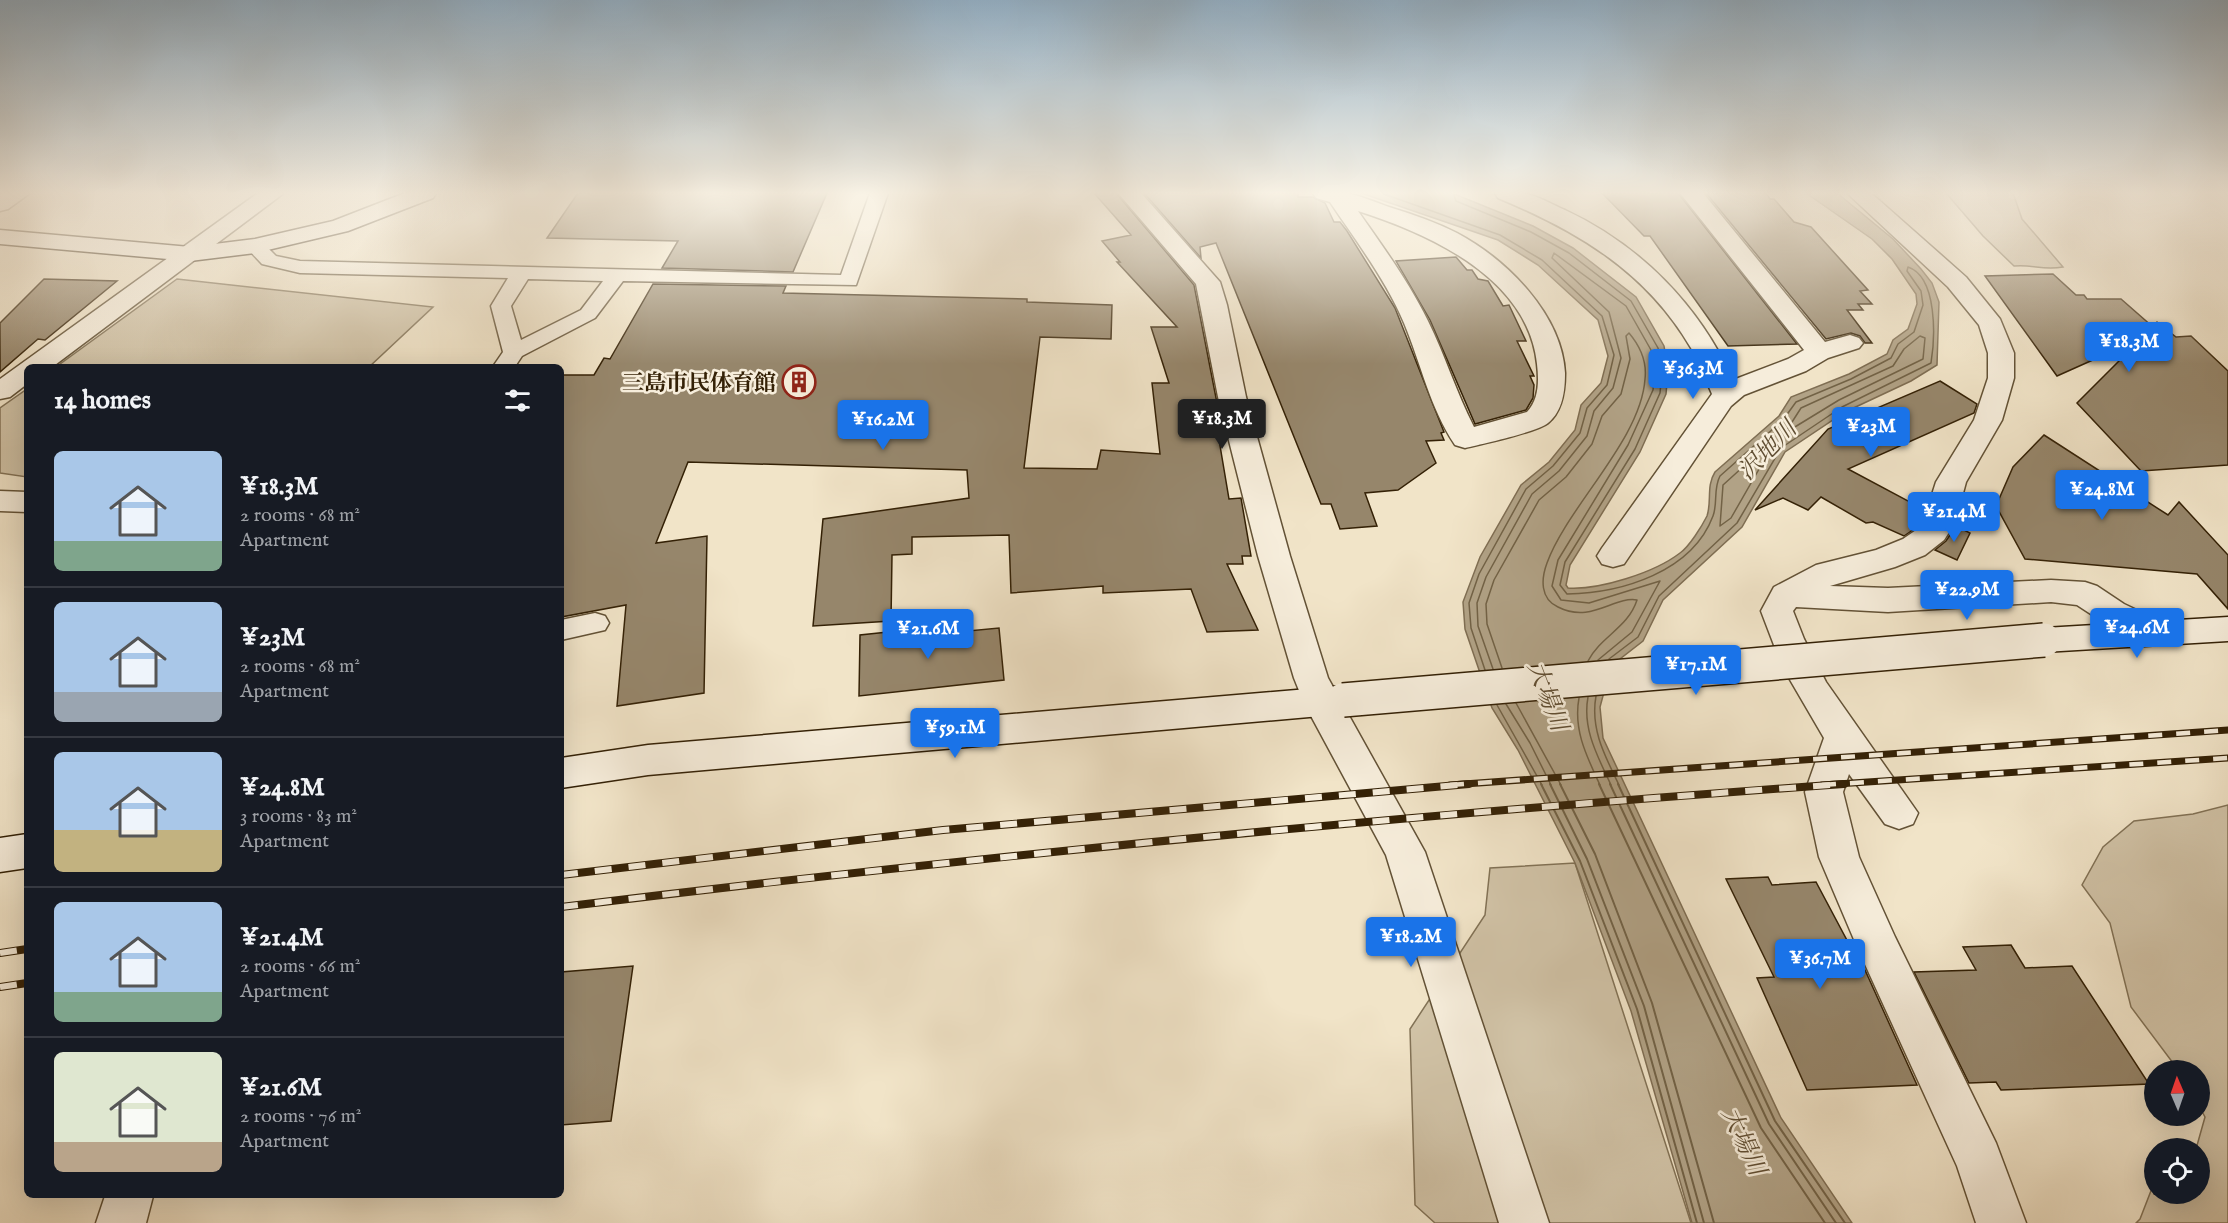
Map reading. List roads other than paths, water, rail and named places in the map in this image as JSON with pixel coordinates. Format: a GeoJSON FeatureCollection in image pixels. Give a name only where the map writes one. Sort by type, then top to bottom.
{"type":"FeatureCollection","features":[{"type":"Feature","properties":{"kind":"street"},"geometry":{"type":"LineString","coordinates":[[146,250],[190,254],[222,250]]}},
{"type":"Feature","properties":{"kind":"street"},"geometry":{"type":"LineString","coordinates":[[39,364],[195,250]]}},
{"type":"Feature","properties":{"kind":"street"},"geometry":{"type":"LineString","coordinates":[[1180,250],[1208,282],[1215,305],[1232,397],[1274,556],[1311,678],[1332,701],[1405,852],[1524,1223]]}},
{"type":"Feature","properties":{"kind":"street"},"geometry":{"type":"LineString","coordinates":[[1372,250],[1390,274],[1416,322],[1440,387],[1465,439],[1537,418],[1545,411],[1552,390],[1550,354],[1537,323],[1525,304],[1490,266],[1469,250]]}},
{"type":"Feature","properties":{"kind":"street"},"geometry":{"type":"LineString","coordinates":[[1621,250],[1648,274],[1689,324],[1704,348],[1726,395]]}},
{"type":"Feature","properties":{"kind":"street"},"geometry":{"type":"LineString","coordinates":[[1737,250],[1819,352]]}},
{"type":"Feature","properties":{"kind":"street"},"geometry":{"type":"LineString","coordinates":[[1899,813],[1843,735],[1788,646],[1778,611],[1785,595],[1827,573],[1884,559],[1914,547],[1933,533],[1940,523],[1951,482],[1988,420],[2001,378],[2001,353],[1991,324],[1958,282],[1922,250]]}},
{"type":"Feature","properties":{"kind":"street"},"geometry":{"type":"LineString","coordinates":[[1613,556],[1693,438],[1726,395],[1734,389],[1797,365],[1819,352],[1850,343]]}},
{"type":"Feature","properties":{"kind":"street"},"geometry":{"type":"LineString","coordinates":[[0,391],[24,374]]}},
{"type":"Feature","properties":{"kind":"street"},"geometry":{"type":"LineString","coordinates":[[0,501],[24,502]]}},
{"type":"Feature","properties":{"kind":"street"},"geometry":{"type":"LineString","coordinates":[[1785,595],[1888,600],[2051,591],[2085,594],[2112,612],[2152,632]]}},
{"type":"Feature","properties":{"kind":"street"},"geometry":{"type":"LineString","coordinates":[[564,773],[648,760],[891,738],[2044,640],[2228,629]]}},
{"type":"Feature","properties":{"kind":"street"},"geometry":{"type":"LineString","coordinates":[[1843,735],[1824,792],[1839,857],[1879,949],[1979,1160],[2001,1223]]}},
{"type":"Feature","properties":{"kind":"street"},"geometry":{"type":"LineString","coordinates":[[0,855],[24,851]]}},
{"type":"Feature","properties":{"kind":"street"},"geometry":{"type":"LineString","coordinates":[[121,1223],[128,1198]]}},
{"type":"Feature","properties":{"kind":"lane"},"geometry":{"type":"LineString","coordinates":[[259,250],[269,260],[300,267],[849,280],[859,250]]}},
{"type":"Feature","properties":{"kind":"lane"},"geometry":{"type":"LineString","coordinates":[[522,272],[501,306],[509,360],[588,314],[617,275]]}},
{"type":"Feature","properties":{"kind":"lane"},"geometry":{"type":"LineString","coordinates":[[564,629],[595,623]]}},
{"type":"Feature","properties":{"kind":"water"},"geometry":{"type":"Polygon","coordinates":[[[1514,250],[1576,250],[1636,297],[1664,346],[1668,371],[1666,394],[1640,452],[1570,565],[1566,585],[1568,588],[1595,586],[1626,579],[1656,567],[1680,553],[1699,531],[1707,516],[1712,477],[1715,472],[1779,416],[1791,397],[1849,374],[1887,354],[1893,340],[1908,329],[1917,304],[1916,294],[1883,250],[1903,250],[1932,283],[1939,302],[1937,365],[1911,381],[1845,412],[1785,452],[1742,527],[1663,600],[1643,641],[1611,666],[1600,707],[1603,738],[1781,1118],[1852,1223],[1692,1223],[1631,1011],[1575,863],[1518,750],[1492,708],[1465,629],[1463,602],[1480,557],[1521,485],[1549,462],[1575,430],[1581,405],[1601,383],[1608,356],[1598,320],[1538,265],[1514,250]]]}},
{"type":"Feature","properties":{"kind":"railway"},"geometry":{"type":"LineString","coordinates":[[1450,785],[2228,730]]}},
{"type":"Feature","properties":{"kind":"railway"},"geometry":{"type":"LineString","coordinates":[[1822,785],[2228,758]]}},
{"type":"Feature","properties":{"kind":"railway"},"geometry":{"type":"LineString","coordinates":[[564,875],[943,830],[1469,784]]}},
{"type":"Feature","properties":{"kind":"railway"},"geometry":{"type":"LineString","coordinates":[[564,907],[881,870],[1202,837],[1844,784]]}},
{"type":"Feature","properties":{"kind":"railway"},"geometry":{"type":"LineString","coordinates":[[0,953],[24,949]]}},
{"type":"Feature","properties":{"kind":"railway"},"geometry":{"type":"LineString","coordinates":[[0,987],[24,983]]}},
{"type":"Feature","properties":{"kind":"place","name":"三島市民体育館"},"geometry":{"type":"Point","coordinates":[799,382]}},
{"type":"Feature","properties":{"kind":"water label","name":"沢地川"},"geometry":{"type":"Point","coordinates":[1767,450]}},
{"type":"Feature","properties":{"kind":"water label","name":"大場川"},"geometry":{"type":"Point","coordinates":[1548,696]}},
{"type":"Feature","properties":{"kind":"water label","name":"大場川"},"geometry":{"type":"Point","coordinates":[1744,1141]}}]}
